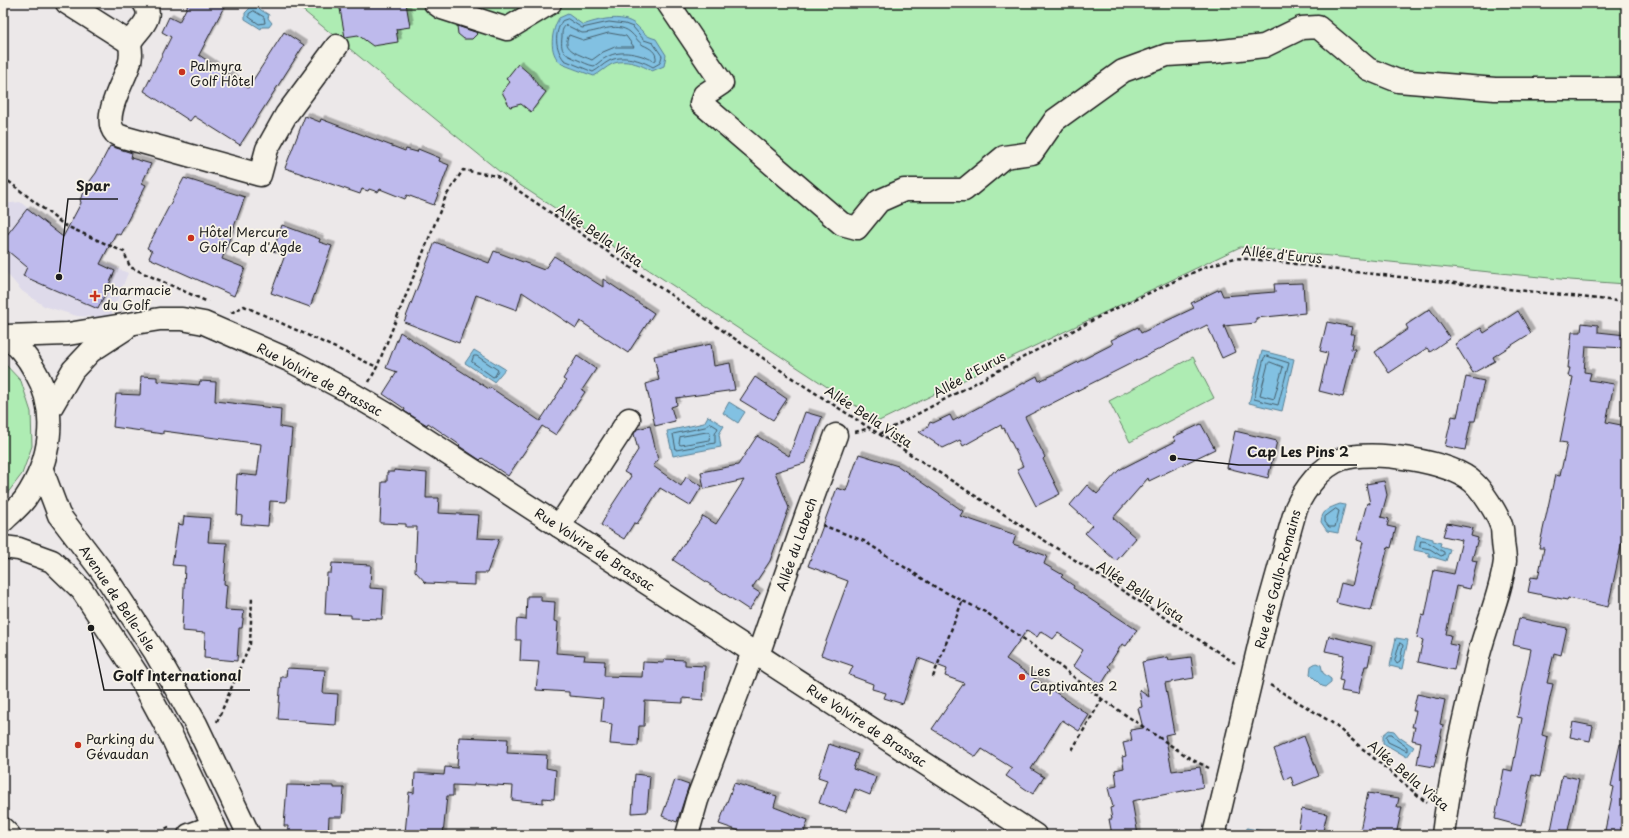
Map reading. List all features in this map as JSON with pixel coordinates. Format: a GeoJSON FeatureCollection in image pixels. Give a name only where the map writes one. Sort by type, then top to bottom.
{"type":"FeatureCollection","features":[{"type":"Feature","properties":{"kind":"street"},"geometry":{"type":"LineString","coordinates":[[67,3],[130,43]]}},
{"type":"Feature","properties":{"kind":"street"},"geometry":{"type":"LineString","coordinates":[[144,3],[147,13],[146,21],[142,28],[134,35],[130,43],[132,52],[129,65],[114,98],[111,123],[115,133],[123,137],[260,175],[267,149],[286,115],[337,46]]}},
{"type":"Feature","properties":{"kind":"street"},"geometry":{"type":"LineString","coordinates":[[435,3],[442,8],[507,29],[550,3]]}},
{"type":"Feature","properties":{"kind":"street"},"geometry":{"type":"LineString","coordinates":[[668,3],[722,83],[704,95],[701,102],[842,224],[857,228],[879,201],[904,190],[964,190],[1004,157],[1032,153],[1056,120],[1123,71],[1167,55],[1214,52],[1264,46],[1301,28],[1318,27],[1368,69],[1398,81],[1495,89],[1626,89]]}},
{"type":"Feature","properties":{"kind":"street","name":"Rue Volvire de Brassac"},"geometry":{"type":"LineString","coordinates":[[4,335],[68,334],[160,319],[182,319],[204,323],[289,360],[360,399],[559,526],[1035,835]]}},
{"type":"Feature","properties":{"kind":"street","name":"Rue Volvire de Brassac"},"geometry":{"type":"LineString","coordinates":[[49,411],[73,370],[91,351],[133,324]]}},
{"type":"Feature","properties":{"kind":"street"},"geometry":{"type":"LineString","coordinates":[[3,521],[24,500],[42,470],[50,441],[49,411],[42,383],[28,358],[4,335]]}},
{"type":"Feature","properties":{"kind":"street"},"geometry":{"type":"LineString","coordinates":[[559,526],[628,419]]}},
{"type":"Feature","properties":{"kind":"street","name":"Allée du Labech"},"geometry":{"type":"LineString","coordinates":[[687,835],[696,800],[756,654],[836,435]]}},
{"type":"Feature","properties":{"kind":"street","name":"Rue des Gallo-Romains"},"geometry":{"type":"LineString","coordinates":[[1214,835],[1268,608],[1296,508],[1301,496],[1322,472],[1341,459],[1368,455],[1414,460],[1441,466],[1473,481],[1488,502],[1501,525],[1505,560],[1480,653],[1451,780],[1444,826]]}},
{"type":"Feature","properties":{"kind":"street","name":"Avenue de Belle-Isle"},"geometry":{"type":"LineString","coordinates":[[42,470],[59,515],[104,574],[155,652],[207,746],[249,835]]}},
{"type":"Feature","properties":{"kind":"street","name":"Avenue de Belle-Isle"},"geometry":{"type":"LineString","coordinates":[[3,548],[20,549],[52,561],[82,590],[144,685],[172,737],[216,830]]}},
{"type":"Feature","properties":{"kind":"street"},"geometry":{"type":"LineString","coordinates":[[3,829],[9,835]]}},
{"type":"Feature","properties":{"kind":"street"},"geometry":{"type":"LineString","coordinates":[[182,829],[216,830]]}},
{"type":"Feature","properties":{"kind":"path","name":"Allée Bella Vista"},"geometry":{"type":"LineString","coordinates":[[360,399],[377,367],[443,203],[464,170],[497,176],[795,380],[1252,674],[1331,722],[1444,826]]}},
{"type":"Feature","properties":{"kind":"path"},"geometry":{"type":"LineString","coordinates":[[3,177],[64,225],[124,252],[130,267],[209,303]]}},
{"type":"Feature","properties":{"kind":"path","name":"Allée d'Eurus"},"geometry":{"type":"LineString","coordinates":[[880,434],[1106,313],[1205,267],[1235,258],[1273,261],[1400,278],[1626,302]]}},
{"type":"Feature","properties":{"kind":"path"},"geometry":{"type":"LineString","coordinates":[[231,313],[244,306],[377,367]]}},
{"type":"Feature","properties":{"kind":"path"},"geometry":{"type":"LineString","coordinates":[[805,518],[864,541],[937,588],[962,602],[987,613],[1102,699],[1190,759],[1227,776]]}},
{"type":"Feature","properties":{"kind":"path"},"geometry":{"type":"LineString","coordinates":[[207,746],[250,644],[252,597]]}},
{"type":"Feature","properties":{"kind":"path"},"geometry":{"type":"LineString","coordinates":[[934,677],[962,602]]}},
{"type":"Feature","properties":{"kind":"path"},"geometry":{"type":"LineString","coordinates":[[1072,750],[1102,699]]}},
{"type":"Feature","properties":{"kind":"path"},"geometry":{"type":"LineString","coordinates":[[167,835],[165,829],[182,829]]}},
{"type":"Feature","properties":{"kind":"shaded area"},"geometry":{"type":"Polygon","coordinates":[[[20,202],[58,232],[55,241],[128,273],[110,318],[77,316],[44,306],[22,291],[3,269],[3,204],[20,202]]]}},
{"type":"Feature","properties":{"kind":"green space"},"geometry":{"type":"Polygon","coordinates":[[[294,3],[1626,3],[1626,284],[1570,280],[1240,247],[879,421],[500,172],[294,3]]]}},
{"type":"Feature","properties":{"kind":"green space"},"geometry":{"type":"Polygon","coordinates":[[[1193,357],[1214,398],[1130,442],[1109,401],[1193,357]]]}},
{"type":"Feature","properties":{"kind":"green space"},"geometry":{"type":"Polygon","coordinates":[[[3,362],[21,381],[31,412],[32,446],[22,474],[3,499],[3,362]]]}},
{"type":"Feature","properties":{"kind":"water"},"geometry":{"type":"Polygon","coordinates":[[[253,5],[269,15],[268,18],[272,23],[269,27],[262,27],[261,29],[245,19],[245,13],[253,5]]]}},
{"type":"Feature","properties":{"kind":"water"},"geometry":{"type":"Polygon","coordinates":[[[568,14],[583,25],[595,21],[617,18],[630,21],[647,35],[656,39],[666,55],[664,66],[652,71],[633,63],[617,62],[594,76],[562,64],[554,54],[552,41],[554,29],[559,18],[568,14]]]}},
{"type":"Feature","properties":{"kind":"water"},"geometry":{"type":"Polygon","coordinates":[[[474,350],[505,369],[494,382],[465,363],[474,350]]]}},
{"type":"Feature","properties":{"kind":"water"},"geometry":{"type":"Polygon","coordinates":[[[1262,351],[1294,359],[1282,411],[1249,403],[1262,351]]]}},
{"type":"Feature","properties":{"kind":"water"},"geometry":{"type":"Polygon","coordinates":[[[729,402],[745,412],[738,423],[723,413],[729,402]]]}},
{"type":"Feature","properties":{"kind":"water"},"geometry":{"type":"Polygon","coordinates":[[[708,416],[724,426],[719,434],[721,447],[673,456],[667,431],[704,423],[708,416]]]}},
{"type":"Feature","properties":{"kind":"water"},"geometry":{"type":"Polygon","coordinates":[[[1340,504],[1345,505],[1338,533],[1327,531],[1321,522],[1323,515],[1329,508],[1340,504]]]}},
{"type":"Feature","properties":{"kind":"water"},"geometry":{"type":"Polygon","coordinates":[[[1417,535],[1433,539],[1433,541],[1441,543],[1440,546],[1450,549],[1446,561],[1429,556],[1429,553],[1414,550],[1417,535]]]}},
{"type":"Feature","properties":{"kind":"water"},"geometry":{"type":"Polygon","coordinates":[[[1396,638],[1408,640],[1402,669],[1390,666],[1396,638]]]}},
{"type":"Feature","properties":{"kind":"water"},"geometry":{"type":"Polygon","coordinates":[[[1316,663],[1321,665],[1323,673],[1331,679],[1331,683],[1326,687],[1322,686],[1310,674],[1311,666],[1316,663]]]}},
{"type":"Feature","properties":{"kind":"water"},"geometry":{"type":"Polygon","coordinates":[[[1389,730],[1394,731],[1399,737],[1414,747],[1407,757],[1383,743],[1383,735],[1389,730]]]}},
{"type":"Feature","properties":{"kind":"water"},"geometry":{"type":"Polygon","coordinates":[[[1247,828],[1262,831],[1261,835],[1246,835],[1247,828]]]}},
{"type":"Feature","properties":{"kind":"building","name":"Palmyra Golf Hôtel"},"geometry":{"type":"Polygon","coordinates":[[[189,3],[226,3],[199,55],[248,88],[284,32],[304,45],[240,145],[194,116],[190,121],[144,91],[171,37],[162,32],[169,17],[179,22],[189,3]]]}},
{"type":"Feature","properties":{"kind":"building"},"geometry":{"type":"Polygon","coordinates":[[[339,3],[406,3],[410,27],[396,29],[398,42],[373,46],[358,35],[345,37],[339,3]]]}},
{"type":"Feature","properties":{"kind":"building"},"geometry":{"type":"Polygon","coordinates":[[[457,26],[478,33],[472,39],[464,39],[458,34],[457,26]]]}},
{"type":"Feature","properties":{"kind":"building"},"geometry":{"type":"Polygon","coordinates":[[[518,64],[532,76],[539,87],[546,92],[531,112],[521,104],[510,107],[502,92],[510,82],[506,79],[518,64]]]}},
{"type":"Feature","properties":{"kind":"building"},"geometry":{"type":"Polygon","coordinates":[[[305,116],[320,122],[321,119],[405,151],[406,149],[417,152],[418,149],[440,158],[439,161],[449,165],[434,205],[407,195],[405,199],[380,189],[378,192],[369,189],[368,191],[362,189],[360,194],[285,168],[305,116]]]}},
{"type":"Feature","properties":{"kind":"building"},"geometry":{"type":"Polygon","coordinates":[[[110,146],[132,153],[131,158],[151,164],[142,183],[146,185],[120,235],[116,233],[100,264],[115,271],[98,309],[23,276],[27,267],[3,247],[3,240],[27,209],[63,237],[81,203],[80,199],[84,193],[91,188],[90,181],[96,173],[110,146]]]}},
{"type":"Feature","properties":{"kind":"building","name":"Hôtel Mercure Golf Cap d'Agde"},"geometry":{"type":"Polygon","coordinates":[[[184,178],[245,197],[222,259],[245,268],[234,296],[149,258],[152,251],[147,248],[184,178]]]}},
{"type":"Feature","properties":{"kind":"building"},"geometry":{"type":"Polygon","coordinates":[[[282,225],[320,239],[319,242],[332,246],[310,307],[271,293],[285,255],[273,251],[282,225]]]}},
{"type":"Feature","properties":{"kind":"building"},"geometry":{"type":"Polygon","coordinates":[[[435,242],[489,263],[494,251],[544,270],[554,256],[603,287],[603,279],[654,313],[628,353],[580,321],[576,328],[522,292],[517,310],[476,295],[459,343],[404,322],[435,242]]]}},
{"type":"Feature","properties":{"kind":"building"},"geometry":{"type":"Polygon","coordinates":[[[1303,283],[1305,313],[1256,318],[1256,323],[1224,326],[1235,352],[1222,358],[1207,325],[1025,417],[1045,457],[1043,459],[1060,494],[1036,506],[1017,469],[1023,466],[1004,428],[1002,429],[1001,425],[963,446],[960,440],[943,448],[919,432],[927,428],[930,422],[933,423],[950,415],[953,421],[1037,376],[1039,381],[1053,375],[1113,344],[1111,340],[1138,327],[1141,333],[1194,308],[1191,303],[1220,289],[1223,296],[1275,292],[1274,284],[1303,283]]]}},
{"type":"Feature","properties":{"kind":"building"},"geometry":{"type":"Polygon","coordinates":[[[1430,309],[1450,338],[1430,352],[1427,348],[1389,373],[1375,352],[1408,329],[1406,325],[1430,309]]]}},
{"type":"Feature","properties":{"kind":"building"},"geometry":{"type":"Polygon","coordinates":[[[1518,311],[1531,333],[1493,357],[1495,361],[1473,373],[1455,344],[1481,328],[1484,333],[1518,311]]]}},
{"type":"Feature","properties":{"kind":"building"},"geometry":{"type":"Polygon","coordinates":[[[1327,322],[1352,327],[1350,334],[1354,334],[1351,349],[1355,349],[1343,397],[1319,391],[1328,353],[1320,351],[1327,322]]]}},
{"type":"Feature","properties":{"kind":"building"},"geometry":{"type":"Polygon","coordinates":[[[1582,323],[1598,325],[1598,332],[1626,335],[1626,348],[1586,346],[1584,372],[1591,373],[1589,380],[1614,384],[1606,422],[1626,426],[1626,523],[1608,607],[1568,598],[1567,600],[1528,592],[1531,577],[1538,578],[1544,548],[1539,548],[1555,475],[1560,476],[1567,443],[1560,442],[1573,377],[1568,376],[1570,368],[1568,368],[1572,332],[1581,332],[1582,323]]]}},
{"type":"Feature","properties":{"kind":"building"},"geometry":{"type":"Polygon","coordinates":[[[400,332],[489,389],[491,388],[540,421],[566,381],[563,379],[577,356],[596,369],[582,390],[585,392],[556,435],[542,426],[508,476],[482,458],[480,460],[428,423],[427,425],[404,411],[405,409],[383,394],[397,372],[386,368],[400,332]]]}},
{"type":"Feature","properties":{"kind":"building"},"geometry":{"type":"Polygon","coordinates":[[[711,344],[714,366],[730,363],[735,390],[676,398],[677,405],[671,407],[675,421],[655,426],[646,384],[659,380],[654,356],[711,344]]]}},
{"type":"Feature","properties":{"kind":"building"},"geometry":{"type":"Polygon","coordinates":[[[141,376],[157,377],[157,381],[199,385],[200,381],[216,382],[215,401],[281,409],[280,427],[292,429],[286,502],[270,501],[268,526],[241,524],[242,516],[237,515],[237,474],[257,476],[261,444],[163,431],[163,434],[113,427],[116,394],[140,395],[141,376]]]}},
{"type":"Feature","properties":{"kind":"building"},"geometry":{"type":"Polygon","coordinates":[[[755,377],[787,399],[773,420],[740,400],[755,377]]]}},
{"type":"Feature","properties":{"kind":"building"},"geometry":{"type":"Polygon","coordinates":[[[1466,377],[1484,381],[1475,421],[1471,421],[1465,450],[1445,446],[1452,416],[1457,417],[1466,377]]]}},
{"type":"Feature","properties":{"kind":"building"},"geometry":{"type":"Polygon","coordinates":[[[805,412],[822,417],[805,463],[775,472],[789,508],[770,561],[752,588],[760,593],[749,610],[673,560],[703,516],[716,524],[744,480],[704,489],[701,472],[738,465],[757,436],[789,456],[805,412]]]}},
{"type":"Feature","properties":{"kind":"building"},"geometry":{"type":"Polygon","coordinates":[[[1201,424],[1215,449],[1149,481],[1148,478],[1113,518],[1136,538],[1116,561],[1085,533],[1092,525],[1070,505],[1087,485],[1097,494],[1119,470],[1176,441],[1173,437],[1201,424]]]}},
{"type":"Feature","properties":{"kind":"building"},"geometry":{"type":"Polygon","coordinates":[[[650,426],[658,460],[653,466],[681,486],[686,477],[702,486],[690,506],[660,488],[637,524],[634,523],[624,539],[601,525],[605,516],[631,476],[624,472],[638,450],[634,434],[637,429],[650,426]]]}},
{"type":"Feature","properties":{"kind":"building"},"geometry":{"type":"Polygon","coordinates":[[[1235,431],[1277,441],[1268,478],[1227,468],[1235,431]]]}},
{"type":"Feature","properties":{"kind":"building"},"geometry":{"type":"Polygon","coordinates":[[[859,454],[898,466],[963,511],[960,516],[1016,535],[1013,544],[1047,556],[1044,564],[1063,575],[1061,577],[1074,586],[1073,588],[1137,630],[1126,646],[1122,644],[1108,666],[1111,669],[1101,685],[1073,666],[1083,650],[1058,633],[1053,639],[1041,631],[1037,637],[1027,630],[1006,659],[1089,715],[1079,731],[1062,720],[1031,769],[1044,777],[1033,794],[1006,776],[1012,768],[982,749],[976,757],[932,729],[964,683],[945,676],[947,669],[918,658],[903,704],[884,698],[886,693],[872,689],[873,684],[849,675],[853,666],[821,655],[848,581],[808,566],[837,488],[846,491],[859,454]]]}},
{"type":"Feature","properties":{"kind":"building"},"geometry":{"type":"Polygon","coordinates":[[[394,470],[427,473],[426,498],[439,498],[438,513],[479,515],[477,538],[499,539],[487,573],[475,573],[475,585],[426,583],[415,571],[417,527],[406,527],[406,524],[380,523],[382,482],[387,482],[387,472],[394,472],[394,470]]]}},
{"type":"Feature","properties":{"kind":"building"},"geometry":{"type":"Polygon","coordinates":[[[1384,481],[1387,495],[1381,517],[1389,519],[1387,526],[1396,528],[1391,548],[1388,547],[1371,611],[1336,603],[1341,583],[1352,586],[1363,542],[1357,540],[1367,503],[1370,504],[1366,484],[1384,481]]]}},
{"type":"Feature","properties":{"kind":"building"},"geometry":{"type":"Polygon","coordinates":[[[184,516],[210,518],[208,542],[227,543],[224,584],[227,585],[225,610],[244,611],[242,628],[239,628],[237,661],[204,658],[205,633],[182,631],[185,566],[172,565],[178,524],[183,525],[184,516]]]}},
{"type":"Feature","properties":{"kind":"building"},"geometry":{"type":"Polygon","coordinates":[[[1447,523],[1473,528],[1471,536],[1478,538],[1472,560],[1477,561],[1470,589],[1456,586],[1446,634],[1451,635],[1449,644],[1459,646],[1454,670],[1418,662],[1423,640],[1417,638],[1422,615],[1425,616],[1434,570],[1454,574],[1462,540],[1443,536],[1447,523]]]}},
{"type":"Feature","properties":{"kind":"building"},"geometry":{"type":"Polygon","coordinates":[[[332,563],[371,565],[370,588],[384,589],[382,619],[351,618],[351,615],[325,614],[327,573],[331,573],[332,563]]]}},
{"type":"Feature","properties":{"kind":"building"},"geometry":{"type":"Polygon","coordinates":[[[527,596],[541,596],[541,601],[555,602],[554,621],[558,622],[556,653],[585,655],[584,660],[605,661],[604,676],[642,677],[643,662],[664,663],[664,659],[685,660],[685,665],[705,666],[703,700],[683,698],[683,703],[645,701],[644,726],[639,726],[638,746],[610,744],[612,724],[601,722],[603,699],[569,696],[569,692],[536,690],[539,662],[520,661],[521,640],[516,640],[517,619],[526,620],[527,596]]]}},
{"type":"Feature","properties":{"kind":"building"},"geometry":{"type":"Polygon","coordinates":[[[1519,618],[1567,628],[1561,655],[1554,653],[1547,683],[1553,684],[1542,735],[1548,737],[1540,777],[1532,775],[1521,826],[1495,819],[1504,769],[1512,771],[1522,718],[1517,717],[1531,649],[1513,645],[1519,618]]]}},
{"type":"Feature","properties":{"kind":"building"},"geometry":{"type":"Polygon","coordinates":[[[1329,636],[1372,646],[1368,666],[1365,666],[1358,694],[1341,691],[1343,681],[1339,680],[1344,655],[1325,651],[1329,636]]]}},
{"type":"Feature","properties":{"kind":"building"},"geometry":{"type":"Polygon","coordinates":[[[1168,657],[1169,660],[1191,657],[1194,678],[1165,683],[1174,733],[1165,735],[1172,771],[1200,767],[1203,787],[1132,801],[1138,835],[1112,835],[1109,819],[1112,819],[1110,808],[1113,807],[1108,788],[1117,786],[1115,770],[1124,768],[1122,757],[1126,756],[1123,743],[1132,741],[1130,730],[1143,728],[1138,708],[1142,707],[1139,690],[1149,697],[1142,662],[1168,657]]]}},
{"type":"Feature","properties":{"kind":"building"},"geometry":{"type":"Polygon","coordinates":[[[287,668],[325,670],[323,693],[338,694],[336,725],[305,723],[305,721],[278,719],[281,677],[286,677],[287,668]]]}},
{"type":"Feature","properties":{"kind":"building"},"geometry":{"type":"Polygon","coordinates":[[[1417,694],[1445,700],[1440,724],[1443,725],[1434,767],[1417,764],[1421,742],[1412,740],[1415,727],[1412,727],[1416,711],[1413,711],[1417,694]]]}},
{"type":"Feature","properties":{"kind":"building"},"geometry":{"type":"Polygon","coordinates":[[[1573,722],[1593,726],[1590,741],[1570,737],[1573,722]]]}},
{"type":"Feature","properties":{"kind":"building"},"geometry":{"type":"Polygon","coordinates":[[[1304,736],[1319,776],[1294,786],[1291,777],[1285,780],[1274,749],[1304,736]]]}},
{"type":"Feature","properties":{"kind":"building"},"geometry":{"type":"Polygon","coordinates":[[[459,737],[508,739],[507,753],[547,755],[546,768],[556,770],[554,799],[543,798],[543,803],[512,800],[513,786],[474,784],[474,786],[453,785],[453,796],[447,796],[443,835],[409,835],[405,833],[409,792],[414,793],[415,773],[444,775],[445,767],[457,768],[459,737]]]}},
{"type":"Feature","properties":{"kind":"building"},"geometry":{"type":"Polygon","coordinates":[[[829,744],[858,754],[853,769],[876,777],[870,795],[855,789],[846,812],[819,803],[827,780],[818,777],[829,744]]]}},
{"type":"Feature","properties":{"kind":"building"},"geometry":{"type":"Polygon","coordinates":[[[1620,744],[1626,744],[1626,835],[1604,835],[1614,787],[1611,786],[1620,744]]]}},
{"type":"Feature","properties":{"kind":"building"},"geometry":{"type":"Polygon","coordinates":[[[635,774],[650,776],[647,812],[632,813],[635,774]]]}},
{"type":"Feature","properties":{"kind":"building"},"geometry":{"type":"Polygon","coordinates":[[[1562,775],[1579,779],[1567,835],[1550,835],[1562,775]]]}},
{"type":"Feature","properties":{"kind":"building"},"geometry":{"type":"Polygon","coordinates":[[[675,780],[689,785],[677,822],[662,816],[675,780]]]}},
{"type":"Feature","properties":{"kind":"building"},"geometry":{"type":"Polygon","coordinates":[[[734,783],[777,796],[774,807],[808,820],[803,835],[751,835],[719,824],[734,783]]]}},
{"type":"Feature","properties":{"kind":"building"},"geometry":{"type":"Polygon","coordinates":[[[287,785],[334,786],[334,788],[344,788],[342,817],[329,817],[328,835],[287,835],[288,826],[284,826],[287,785]]]}},
{"type":"Feature","properties":{"kind":"building"},"geometry":{"type":"Polygon","coordinates":[[[1368,793],[1399,798],[1397,807],[1402,807],[1396,835],[1359,835],[1368,793]]]}},
{"type":"Feature","properties":{"kind":"building"},"geometry":{"type":"Polygon","coordinates":[[[1302,809],[1327,814],[1322,835],[1297,835],[1302,809]]]}},
{"type":"Feature","properties":{"kind":"place","name":"Palmyra Golf Hôtel"},"geometry":{"type":"Point","coordinates":[182,72]}},
{"type":"Feature","properties":{"kind":"place","name":"Hôtel Mercure Golf Cap d'Agde"},"geometry":{"type":"Point","coordinates":[191,238]}},
{"type":"Feature","properties":{"kind":"place","name":"Spar"},"geometry":{"type":"Point","coordinates":[59,277]}},
{"type":"Feature","properties":{"kind":"place","name":"Pharmacie du Golf"},"geometry":{"type":"Point","coordinates":[95,296]}},
{"type":"Feature","properties":{"kind":"place","name":"Cap Les Pins 2"},"geometry":{"type":"Point","coordinates":[1173,458]}},
{"type":"Feature","properties":{"kind":"place","name":"Golf International"},"geometry":{"type":"Point","coordinates":[91,628]}},
{"type":"Feature","properties":{"kind":"place","name":"Les Captivantes 2"},"geometry":{"type":"Point","coordinates":[1022,677]}},
{"type":"Feature","properties":{"kind":"place","name":"Parking du Gévaudan"},"geometry":{"type":"Point","coordinates":[78,745]}}]}
